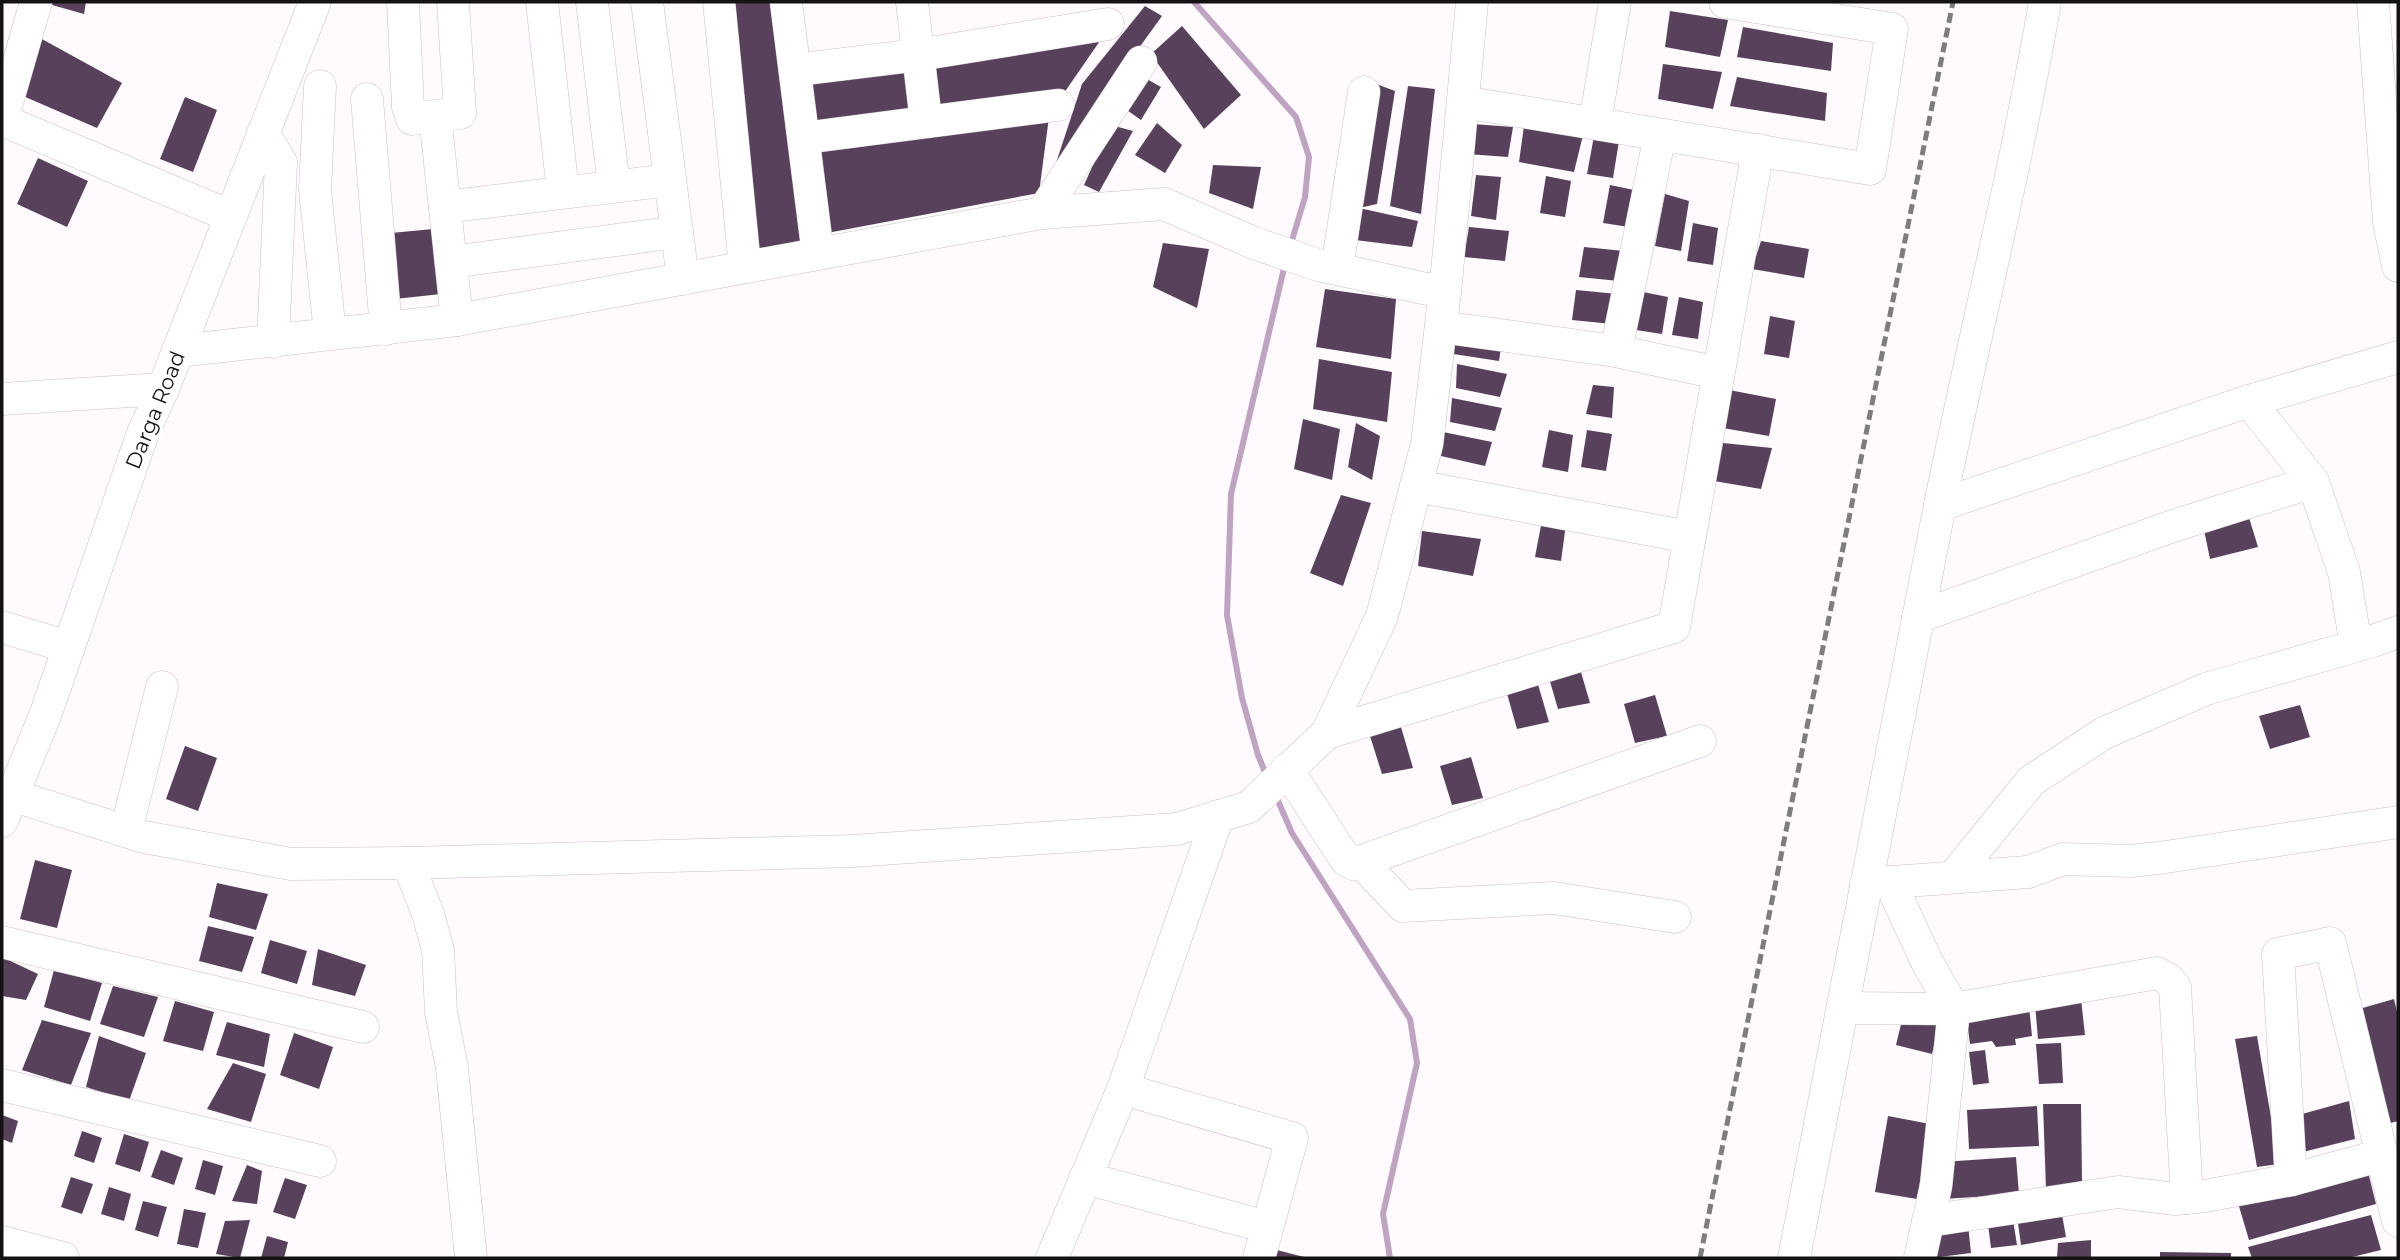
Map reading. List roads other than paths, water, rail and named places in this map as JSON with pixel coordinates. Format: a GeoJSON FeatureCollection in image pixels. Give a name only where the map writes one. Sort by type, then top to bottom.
{"type":"FeatureCollection","features":[{"type":"Feature","properties":{"kind":"street"},"geometry":{"type":"LineString","coordinates":[[36,2],[2,120],[230,216]]}},
{"type":"Feature","properties":{"kind":"street","name":"Darga Road"},"geometry":{"type":"LineString","coordinates":[[5,802],[46,713],[143,433],[163,389],[315,2]]}},
{"type":"Feature","properties":{"kind":"street"},"geometry":{"type":"LineString","coordinates":[[403,2],[421,111],[445,207],[457,320]]}},
{"type":"Feature","properties":{"kind":"street"},"geometry":{"type":"LineString","coordinates":[[286,71],[320,86],[367,99],[421,111],[460,113],[453,2]]}},
{"type":"Feature","properties":{"kind":"street"},"geometry":{"type":"LineString","coordinates":[[542,2],[563,192]]}},
{"type":"Feature","properties":{"kind":"street"},"geometry":{"type":"LineString","coordinates":[[592,2],[614,186]]}},
{"type":"Feature","properties":{"kind":"street"},"geometry":{"type":"LineString","coordinates":[[648,2],[684,279]]}},
{"type":"Feature","properties":{"kind":"street"},"geometry":{"type":"LineString","coordinates":[[719,2],[746,267]]}},
{"type":"Feature","properties":{"kind":"street"},"geometry":{"type":"LineString","coordinates":[[786,2],[818,254]]}},
{"type":"Feature","properties":{"kind":"street"},"geometry":{"type":"LineString","coordinates":[[912,2],[926,121]]}},
{"type":"Feature","properties":{"kind":"street"},"geometry":{"type":"LineString","coordinates":[[5,802],[144,837],[292,863],[408,863],[852,851],[1177,829],[1249,807],[1327,733],[1382,616],[1427,443],[1445,293],[1472,2]]}},
{"type":"Feature","properties":{"kind":"street"},"geometry":{"type":"LineString","coordinates":[[1595,123],[1615,2]]}},
{"type":"Feature","properties":{"kind":"street"},"geometry":{"type":"LineString","coordinates":[[1463,102],[1870,169],[1892,29],[1725,2]]}},
{"type":"Feature","properties":{"kind":"street"},"geometry":{"type":"LineString","coordinates":[[1794,1258],[1843,1008],[1878,883],[1918,617],[2029,95],[2045,2]]}},
{"type":"Feature","properties":{"kind":"street"},"geometry":{"type":"LineString","coordinates":[[2382,16],[2389,222],[2398,266]]}},
{"type":"Feature","properties":{"kind":"street"},"geometry":{"type":"LineString","coordinates":[[795,70],[918,55],[1108,24]]}},
{"type":"Feature","properties":{"kind":"street"},"geometry":{"type":"LineString","coordinates":[[1042,213],[1141,62]]}},
{"type":"Feature","properties":{"kind":"street"},"geometry":{"type":"LineString","coordinates":[[320,86],[316,190],[330,333]]}},
{"type":"Feature","properties":{"kind":"street"},"geometry":{"type":"LineString","coordinates":[[1328,267],[1364,93]]}},
{"type":"Feature","properties":{"kind":"street"},"geometry":{"type":"LineString","coordinates":[[367,99],[386,329]]}},
{"type":"Feature","properties":{"kind":"street"},"geometry":{"type":"LineString","coordinates":[[804,138],[1058,105]]}},
{"type":"Feature","properties":{"kind":"street"},"geometry":{"type":"LineString","coordinates":[[263,133],[281,162],[273,342]]}},
{"type":"Feature","properties":{"kind":"street"},"geometry":{"type":"LineString","coordinates":[[1616,351],[1660,135]]}},
{"type":"Feature","properties":{"kind":"street"},"geometry":{"type":"LineString","coordinates":[[1327,733],[1674,627],[1758,150]]}},
{"type":"Feature","properties":{"kind":"street"},"geometry":{"type":"LineString","coordinates":[[445,207],[670,180]]}},
{"type":"Feature","properties":{"kind":"street"},"geometry":{"type":"LineString","coordinates":[[178,351],[457,320],[1042,213],[1164,204],[1254,243],[1328,267],[1445,293]]}},
{"type":"Feature","properties":{"kind":"street"},"geometry":{"type":"LineString","coordinates":[[451,262],[677,232]]}},
{"type":"Feature","properties":{"kind":"street"},"geometry":{"type":"LineString","coordinates":[[1441,327],[1616,351],[1718,373]]}},
{"type":"Feature","properties":{"kind":"street"},"geometry":{"type":"LineString","coordinates":[[1940,505],[2249,401],[2398,357]]}},
{"type":"Feature","properties":{"kind":"street"},"geometry":{"type":"LineString","coordinates":[[2,399],[163,389]]}},
{"type":"Feature","properties":{"kind":"street"},"geometry":{"type":"LineString","coordinates":[[2249,401],[2313,482],[2344,572],[2356,646]]}},
{"type":"Feature","properties":{"kind":"street"},"geometry":{"type":"LineString","coordinates":[[1918,617],[2172,526],[2313,482]]}},
{"type":"Feature","properties":{"kind":"street"},"geometry":{"type":"LineString","coordinates":[[1416,486],[1689,537]]}},
{"type":"Feature","properties":{"kind":"street"},"geometry":{"type":"LineString","coordinates":[[2,626],[69,647]]}},
{"type":"Feature","properties":{"kind":"street"},"geometry":{"type":"LineString","coordinates":[[1953,877],[2031,781],[2104,733],[2206,689],[2398,632]]}},
{"type":"Feature","properties":{"kind":"street"},"geometry":{"type":"LineString","coordinates":[[126,831],[162,687]]}},
{"type":"Feature","properties":{"kind":"street"},"geometry":{"type":"LineString","coordinates":[[1284,772],[1346,860],[1353,864],[1700,741]]}},
{"type":"Feature","properties":{"kind":"street"},"geometry":{"type":"LineString","coordinates":[[1052,1258],[1123,1089],[1217,816]]}},
{"type":"Feature","properties":{"kind":"street"},"geometry":{"type":"LineString","coordinates":[[1878,883],[2028,872],[2063,859],[2130,861],[2159,858],[2398,822]]}},
{"type":"Feature","properties":{"kind":"street"},"geometry":{"type":"LineString","coordinates":[[408,863],[428,914],[438,950],[441,1012],[452,1068],[471,1258]]}},
{"type":"Feature","properties":{"kind":"street"},"geometry":{"type":"LineString","coordinates":[[1362,863],[1403,906],[1554,898],[1675,917]]}},
{"type":"Feature","properties":{"kind":"street"},"geometry":{"type":"LineString","coordinates":[[1878,883],[1954,1009],[1936,1186],[1920,1258]]}},
{"type":"Feature","properties":{"kind":"street"},"geometry":{"type":"LineString","coordinates":[[2,942],[363,1027]]}},
{"type":"Feature","properties":{"kind":"street"},"geometry":{"type":"LineString","coordinates":[[2291,1180],[2278,954],[2330,943],[2398,1221]]}},
{"type":"Feature","properties":{"kind":"street"},"geometry":{"type":"LineString","coordinates":[[1843,1008],[1954,1009],[2157,973],[2168,979],[2175,987],[2187,1198]]}},
{"type":"Feature","properties":{"kind":"street"},"geometry":{"type":"LineString","coordinates":[[2,1085],[320,1161]]}},
{"type":"Feature","properties":{"kind":"street"},"geometry":{"type":"LineString","coordinates":[[1123,1089],[1292,1138],[1259,1258]]}},
{"type":"Feature","properties":{"kind":"street"},"geometry":{"type":"LineString","coordinates":[[1928,1221],[2118,1192],[2187,1198],[2291,1180],[2382,1155]]}},
{"type":"Feature","properties":{"kind":"street"},"geometry":{"type":"LineString","coordinates":[[1085,1178],[1267,1227]]}},
{"type":"Feature","properties":{"kind":"street"},"geometry":{"type":"LineString","coordinates":[[2,1242],[63,1258]]}},
{"type":"Feature","properties":{"kind":"waterway"},"geometry":{"type":"LineString","coordinates":[[1194,2],[1296,117],[1309,157],[1305,197],[1290,247]]}},
{"type":"Feature","properties":{"kind":"waterway"},"geometry":{"type":"LineString","coordinates":[[1267,777],[1242,698],[1227,615],[1231,494],[1285,264]]}},
{"type":"Feature","properties":{"kind":"waterway"},"geometry":{"type":"LineString","coordinates":[[1275,794],[1292,833],[1410,1019],[1417,1063],[1383,1214],[1390,1258]]}},
{"type":"Feature","properties":{"kind":"railway"},"geometry":{"type":"LineString","coordinates":[[1700,1258],[1953,2]]}}]}
